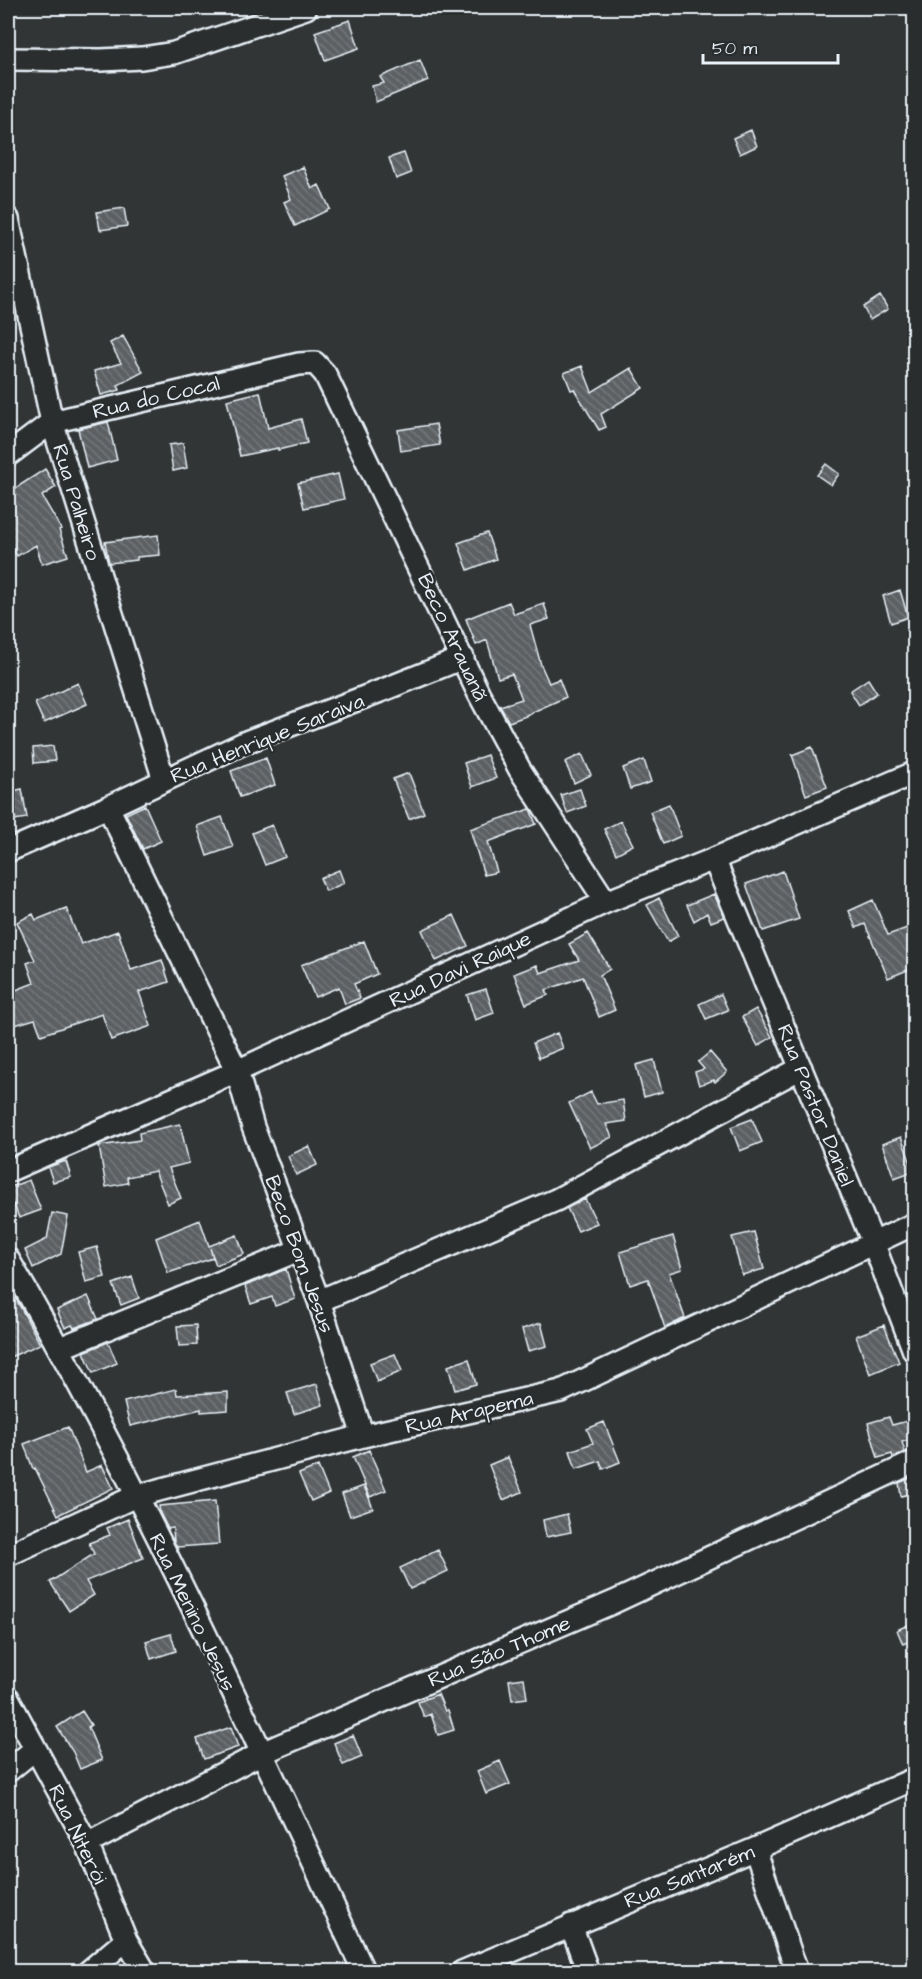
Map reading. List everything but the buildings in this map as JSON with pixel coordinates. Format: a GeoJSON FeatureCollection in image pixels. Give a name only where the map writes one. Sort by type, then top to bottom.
{"type":"FeatureCollection","features":[{"type":"Feature","properties":{"kind":"street"},"geometry":{"type":"LineString","coordinates":[[8,59],[101,60],[142,58],[174,53],[281,12],[306,8]]}},
{"type":"Feature","properties":{"kind":"street","name":"Rua Palheiro"},"geometry":{"type":"LineString","coordinates":[[8,219],[52,422],[164,780]]}},
{"type":"Feature","properties":{"kind":"street","name":"Rua do Cocal"},"geometry":{"type":"LineString","coordinates":[[8,455],[52,422],[299,364],[315,363]]}},
{"type":"Feature","properties":{"kind":"street","name":"Beco Arauanã"},"geometry":{"type":"LineString","coordinates":[[315,363],[325,374],[479,694],[520,770],[606,902]]}},
{"type":"Feature","properties":{"kind":"street","name":"Rua Henrique Saraiva"},"geometry":{"type":"LineString","coordinates":[[8,851],[246,742],[463,658]]}},
{"type":"Feature","properties":{"kind":"street","name":"Rua Davi Raique"},"geometry":{"type":"LineString","coordinates":[[8,1172],[237,1071],[606,902],[714,859],[915,772]]}},
{"type":"Feature","properties":{"kind":"street","name":"Beco Bom Jesus"},"geometry":{"type":"LineString","coordinates":[[108,807],[237,1071],[253,1127],[319,1301],[363,1436]]}},
{"type":"Feature","properties":{"kind":"street","name":"Rua Pastor Daniel"},"geometry":{"type":"LineString","coordinates":[[714,859],[874,1245],[915,1351]]}},
{"type":"Feature","properties":{"kind":"street"},"geometry":{"type":"LineString","coordinates":[[319,1301],[556,1200],[801,1068]]}},
{"type":"Feature","properties":{"kind":"street","name":"Rua Arapema"},"geometry":{"type":"LineString","coordinates":[[8,1555],[136,1496],[363,1436],[561,1390],[915,1224]]}},
{"type":"Feature","properties":{"kind":"street"},"geometry":{"type":"LineString","coordinates":[[60,1348],[299,1250]]}},
{"type":"Feature","properties":{"kind":"street","name":"Rua Menino Jesus"},"geometry":{"type":"LineString","coordinates":[[8,1259],[60,1348],[136,1496],[262,1753],[364,1971]]}},
{"type":"Feature","properties":{"kind":"street","name":"Rua São Thome"},"geometry":{"type":"LineString","coordinates":[[87,1844],[262,1753],[614,1602],[915,1462]]}},
{"type":"Feature","properties":{"kind":"street","name":"Rua Niterói"},"geometry":{"type":"LineString","coordinates":[[8,1698],[87,1844],[126,1940],[145,1971]]}},
{"type":"Feature","properties":{"kind":"street"},"geometry":{"type":"LineString","coordinates":[[8,1771],[34,1749]]}},
{"type":"Feature","properties":{"kind":"street","name":"Rua Santarém"},"geometry":{"type":"LineString","coordinates":[[462,1971],[755,1849],[915,1779]]}},
{"type":"Feature","properties":{"kind":"street"},"geometry":{"type":"LineString","coordinates":[[755,1849],[797,1971]]}},
{"type":"Feature","properties":{"kind":"street"},"geometry":{"type":"LineString","coordinates":[[571,1925],[588,1971]]}},
{"type":"Feature","properties":{"kind":"street"},"geometry":{"type":"LineString","coordinates":[[88,1971],[126,1940]]}}]}
